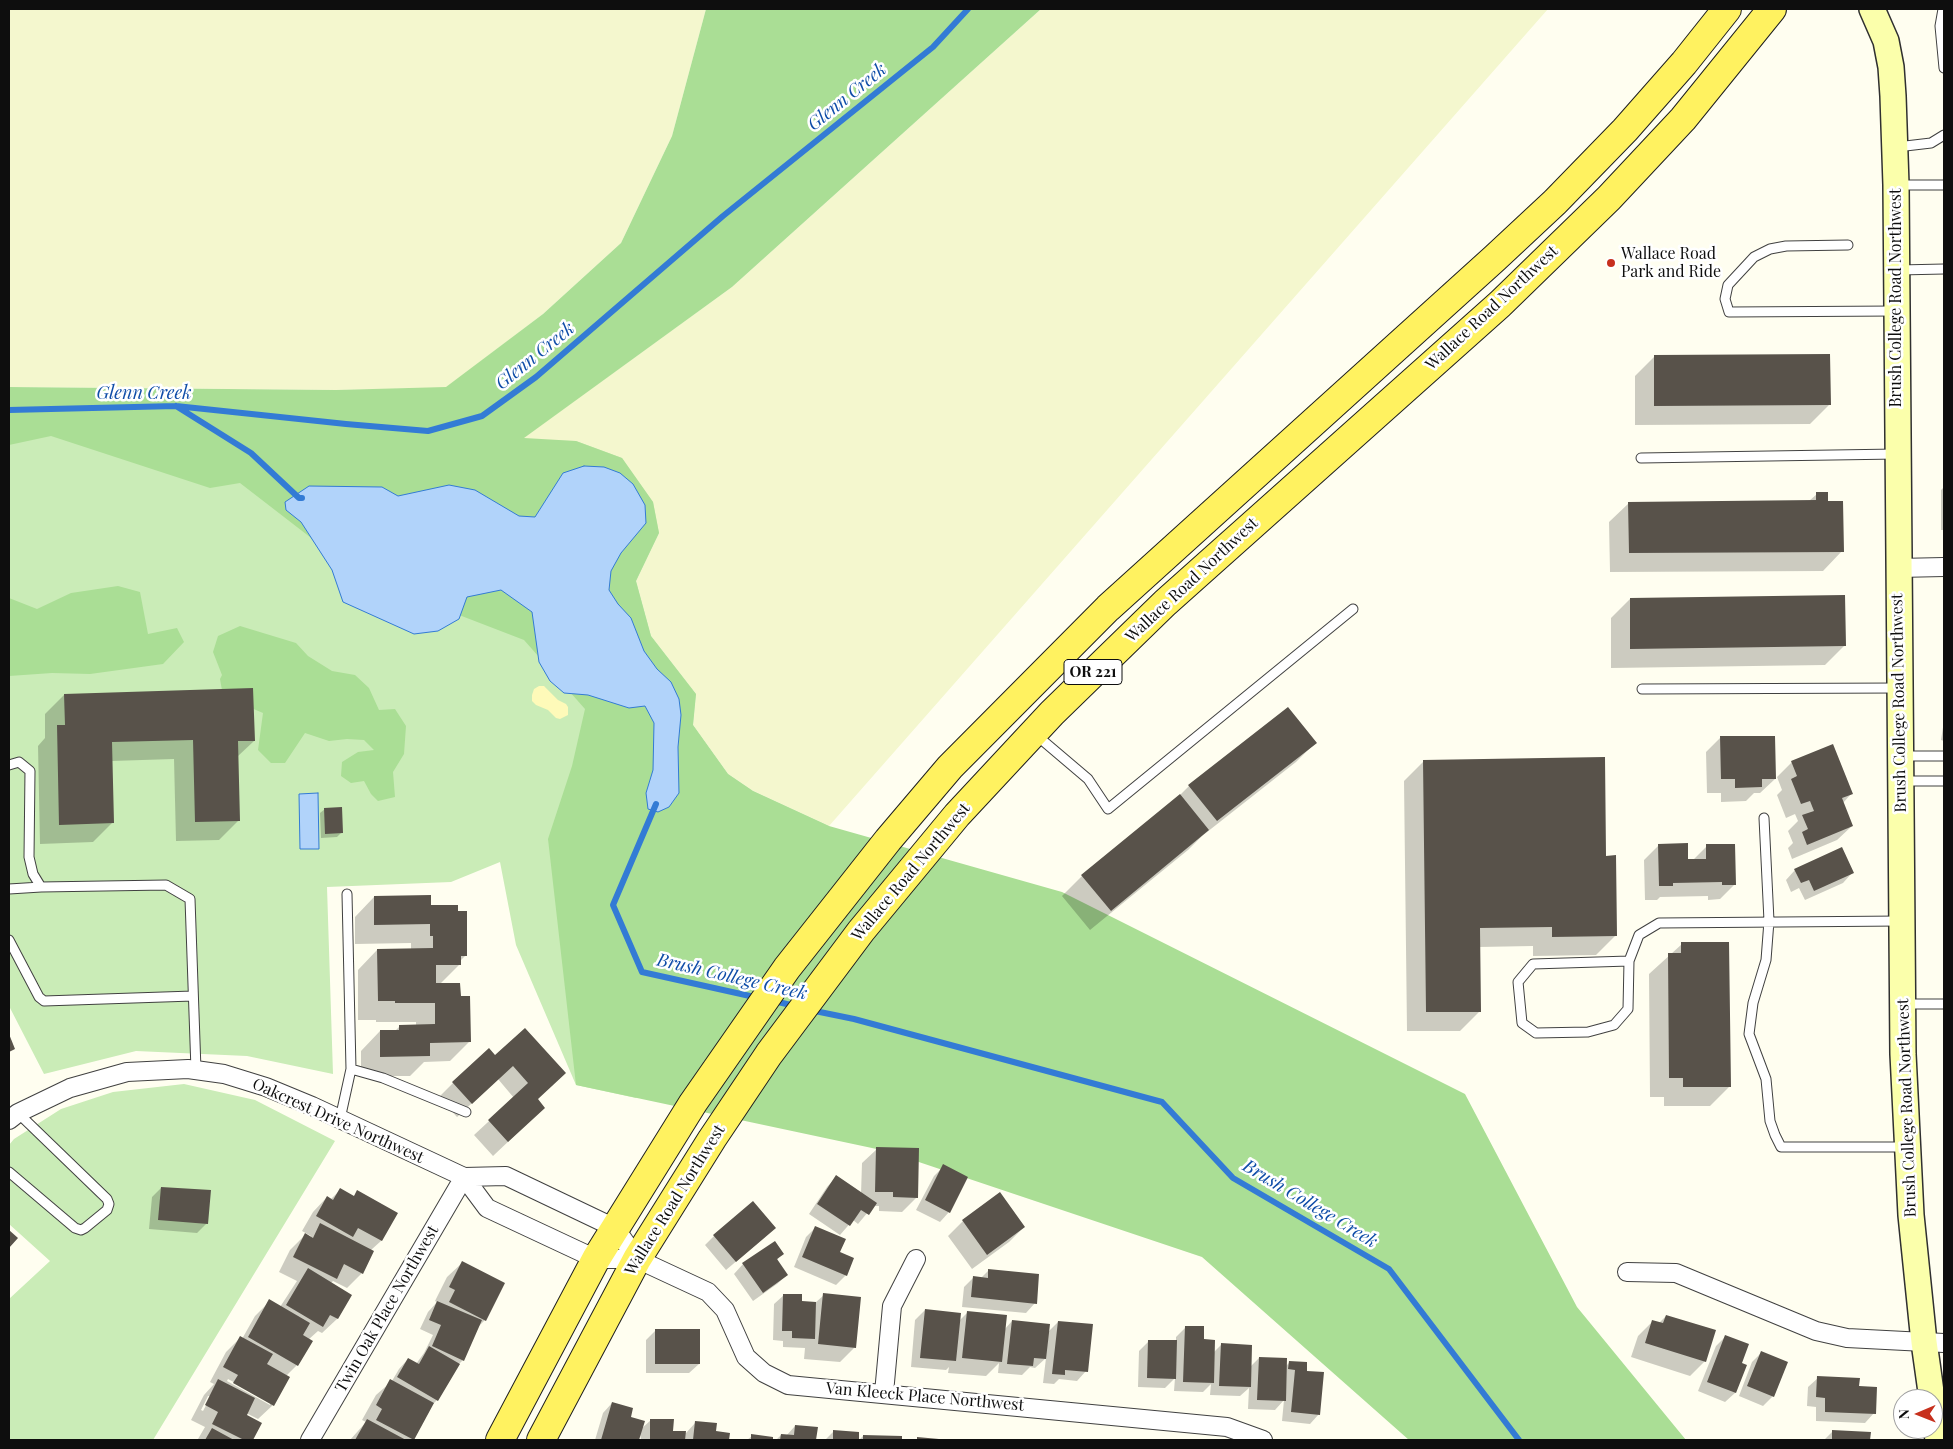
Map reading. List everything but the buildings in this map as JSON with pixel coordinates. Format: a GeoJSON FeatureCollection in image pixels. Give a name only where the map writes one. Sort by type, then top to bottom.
{"type":"FeatureCollection","features":[{"type":"Feature","properties":{"kind":"main road","name":"OR 221"},"geometry":{"type":"LineString","coordinates":[[500,1440],[596,1259],[699,1095],[787,968],[888,840],[950,767],[1108,608],[1555,202],[1625,130],[1684,63],[1727,9]]}},
{"type":"Feature","properties":{"kind":"main road","name":"Wallace Road Northwest"},"geometry":{"type":"LineString","coordinates":[[541,1440],[637,1259],[712,1139],[769,1054],[855,939],[957,815],[1033,732],[1165,603],[1493,310],[1602,204],[1683,119],[1772,9]]}},
{"type":"Feature","properties":{"kind":"street","name":"Brush College Road Northwest"},"geometry":{"type":"LineString","coordinates":[[1872,9],[1886,41],[1891,68],[1896,184],[1902,1004],[1907,1147],[1914,1250],[1934,1343],[1932,1389]]}},
{"type":"Feature","properties":{"kind":"street"},"geometry":{"type":"LineString","coordinates":[[1898,568],[1944,567]]}},
{"type":"Feature","properties":{"kind":"street","name":"Oakcrest Drive Northwest"},"geometry":{"type":"LineString","coordinates":[[13,1116],[70,1088],[127,1072],[196,1070],[224,1074],[266,1086],[464,1177],[506,1176],[615,1228],[637,1259]]}},
{"type":"Feature","properties":{"kind":"street","name":"Oakcrest Drive Northwest"},"geometry":{"type":"LineString","coordinates":[[464,1177],[487,1208],[596,1259],[637,1259]]}},
{"type":"Feature","properties":{"kind":"street","name":"Twin Oak Place Northwest"},"geometry":{"type":"LineString","coordinates":[[310,1440],[464,1177]]}},
{"type":"Feature","properties":{"kind":"street","name":"Van Kleeck Place Northwest"},"geometry":{"type":"LineString","coordinates":[[637,1259],[708,1292],[725,1310],[746,1357],[764,1373],[788,1384],[1227,1427],[1264,1440]]}},
{"type":"Feature","properties":{"kind":"street"},"geometry":{"type":"LineString","coordinates":[[884,1394],[892,1306],[916,1259]]}},
{"type":"Feature","properties":{"kind":"street"},"geometry":{"type":"LineString","coordinates":[[1627,1272],[1676,1273],[1816,1331],[1847,1338],[1934,1343]]}},
{"type":"Feature","properties":{"kind":"lane"},"geometry":{"type":"LineString","coordinates":[[1943,9],[1940,26],[1944,68]]}},
{"type":"Feature","properties":{"kind":"lane"},"geometry":{"type":"LineString","coordinates":[[1894,147],[1932,143],[1944,135]]}},
{"type":"Feature","properties":{"kind":"lane"},"geometry":{"type":"LineString","coordinates":[[1896,184],[1944,185]]}},
{"type":"Feature","properties":{"kind":"lane"},"geometry":{"type":"LineString","coordinates":[[1848,245],[1786,246],[1770,249],[1754,257],[1728,285],[1725,299],[1729,312],[1896,311]]}},
{"type":"Feature","properties":{"kind":"lane"},"geometry":{"type":"LineString","coordinates":[[1896,270],[1944,269]]}},
{"type":"Feature","properties":{"kind":"lane"},"geometry":{"type":"LineString","coordinates":[[1641,458],[1898,454]]}},
{"type":"Feature","properties":{"kind":"lane"},"geometry":{"type":"LineString","coordinates":[[1033,732],[1088,779],[1108,809],[1353,609]]}},
{"type":"Feature","properties":{"kind":"lane"},"geometry":{"type":"LineString","coordinates":[[1642,689],[1899,688]]}},
{"type":"Feature","properties":{"kind":"lane"},"geometry":{"type":"LineString","coordinates":[[1900,756],[1944,756]]}},
{"type":"Feature","properties":{"kind":"lane"},"geometry":{"type":"LineString","coordinates":[[9,765],[19,762],[30,771],[29,857],[33,874],[41,887]]}},
{"type":"Feature","properties":{"kind":"lane"},"geometry":{"type":"LineString","coordinates":[[1900,781],[1944,781]]}},
{"type":"Feature","properties":{"kind":"lane"},"geometry":{"type":"LineString","coordinates":[[1764,818],[1768,922],[1766,960],[1753,1002],[1749,1034],[1766,1079],[1770,1121],[1781,1147],[1907,1147]]}},
{"type":"Feature","properties":{"kind":"lane"},"geometry":{"type":"LineString","coordinates":[[9,889],[166,885],[190,899],[196,1070]]}},
{"type":"Feature","properties":{"kind":"lane"},"geometry":{"type":"LineString","coordinates":[[340,1119],[351,1069],[348,894]]}},
{"type":"Feature","properties":{"kind":"lane"},"geometry":{"type":"LineString","coordinates":[[1629,961],[1532,964],[1518,982],[1522,1023],[1536,1033],[1588,1032],[1614,1025],[1628,1009],[1629,961],[1639,935],[1659,923],[1902,921]]}},
{"type":"Feature","properties":{"kind":"lane"},"geometry":{"type":"LineString","coordinates":[[9,940],[39,997],[44,1001],[193,996]]}},
{"type":"Feature","properties":{"kind":"lane"},"geometry":{"type":"LineString","coordinates":[[1902,1004],[1944,1004]]}},
{"type":"Feature","properties":{"kind":"lane"},"geometry":{"type":"LineString","coordinates":[[351,1069],[383,1078],[466,1112]]}},
{"type":"Feature","properties":{"kind":"lane"},"geometry":{"type":"LineString","coordinates":[[9,1172],[74,1228],[81,1230],[107,1210],[109,1204],[107,1199],[13,1116]]}},
{"type":"Feature","properties":{"kind":"green space"},"geometry":{"type":"Polygon","coordinates":[[[9,9],[706,9],[672,136],[621,243],[543,314],[446,388],[336,390],[9,387],[9,9]]]}},
{"type":"Feature","properties":{"kind":"green space"},"geometry":{"type":"Polygon","coordinates":[[[706,9],[1041,9],[732,287],[524,438],[576,441],[622,458],[653,502],[659,533],[636,581],[651,636],[696,694],[693,725],[728,774],[753,791],[829,826],[1062,892],[1465,1094],[1577,1307],[1686,1440],[1409,1440],[1202,1257],[886,1151],[576,1085],[548,839],[572,766],[585,709],[524,640],[363,578],[240,483],[210,488],[51,436],[9,445],[9,387],[336,390],[446,387],[543,314],[621,243],[672,136],[706,9]]]}},
{"type":"Feature","properties":{"kind":"green space"},"geometry":{"type":"Polygon","coordinates":[[[1041,9],[1548,9],[829,826],[753,791],[728,774],[693,725],[696,694],[651,636],[636,581],[659,533],[523,438],[732,287],[1041,9]]]}},
{"type":"Feature","properties":{"kind":"green space"},"geometry":{"type":"Polygon","coordinates":[[[72,433],[576,441],[622,458],[653,502],[659,533],[636,581],[651,636],[696,694],[693,725],[728,774],[753,791],[829,826],[636,1098],[576,1085],[516,945],[500,862],[451,882],[327,887],[333,1074],[247,1056],[136,1051],[44,1074],[9,1006],[9,438],[72,433]]]}},
{"type":"Feature","properties":{"kind":"green space"},"geometry":{"type":"Polygon","coordinates":[[[118,586],[140,592],[148,634],[177,628],[184,642],[163,664],[90,674],[52,673],[9,676],[9,598],[37,609],[71,593],[118,586]]]}},
{"type":"Feature","properties":{"kind":"green space"},"geometry":{"type":"Polygon","coordinates":[[[240,626],[296,643],[308,656],[332,671],[355,675],[369,688],[379,710],[395,709],[406,726],[404,754],[393,772],[395,797],[378,801],[371,794],[364,781],[351,783],[341,776],[342,762],[358,752],[374,750],[364,740],[329,741],[305,733],[285,763],[271,763],[258,750],[263,713],[223,696],[220,679],[222,675],[213,652],[218,636],[240,626]]]}},
{"type":"Feature","properties":{"kind":"green space"},"geometry":{"type":"Polygon","coordinates":[[[184,1084],[255,1100],[335,1141],[153,1440],[9,1440],[9,1299],[50,1261],[9,1224],[9,1145],[14,1139],[61,1109],[113,1092],[184,1084]]]}},
{"type":"Feature","properties":{"kind":"sand"},"geometry":{"type":"Polygon","coordinates":[[[544,686],[558,700],[566,704],[568,715],[560,719],[556,718],[548,710],[536,705],[532,701],[534,689],[544,686]]]}},
{"type":"Feature","properties":{"kind":"water"},"geometry":{"type":"Polygon","coordinates":[[[584,466],[604,467],[620,473],[633,484],[645,505],[646,523],[621,553],[611,571],[609,590],[618,604],[631,618],[644,651],[657,669],[671,682],[679,699],[681,715],[678,747],[679,793],[669,807],[658,812],[648,809],[646,793],[653,770],[654,723],[645,706],[629,708],[588,695],[564,693],[550,681],[539,662],[532,612],[501,590],[467,597],[459,619],[438,631],[414,634],[343,602],[332,570],[301,522],[286,510],[285,502],[309,486],[382,487],[398,496],[449,485],[475,490],[519,516],[535,517],[563,473],[584,466]]]}},
{"type":"Feature","properties":{"kind":"water"},"geometry":{"type":"Polygon","coordinates":[[[318,793],[319,849],[300,849],[299,794],[318,793]]]}},
{"type":"Feature","properties":{"kind":"waterway","name":"Glenn Creek"},"geometry":{"type":"LineString","coordinates":[[9,410],[176,406],[428,431],[482,416],[536,377],[723,216],[933,47],[968,9]]}},
{"type":"Feature","properties":{"kind":"waterway","name":"Brush College Creek"},"geometry":{"type":"LineString","coordinates":[[176,406],[251,453],[299,498],[302,498]]}},
{"type":"Feature","properties":{"kind":"waterway","name":"Brush College Creek"},"geometry":{"type":"LineString","coordinates":[[656,804],[613,905],[642,972],[759,998]]}},
{"type":"Feature","properties":{"kind":"waterway","name":"Brush College Creek"},"geometry":{"type":"LineString","coordinates":[[774,1001],[795,1006]]}},
{"type":"Feature","properties":{"kind":"waterway","name":"Brush College Creek"},"geometry":{"type":"LineString","coordinates":[[810,1010],[854,1019],[1162,1102],[1233,1178],[1389,1269],[1519,1440]]}},
{"type":"Feature","properties":{"kind":"place","name":"Wallace Road Park and Ride"},"geometry":{"type":"Point","coordinates":[1611,263]}}]}
